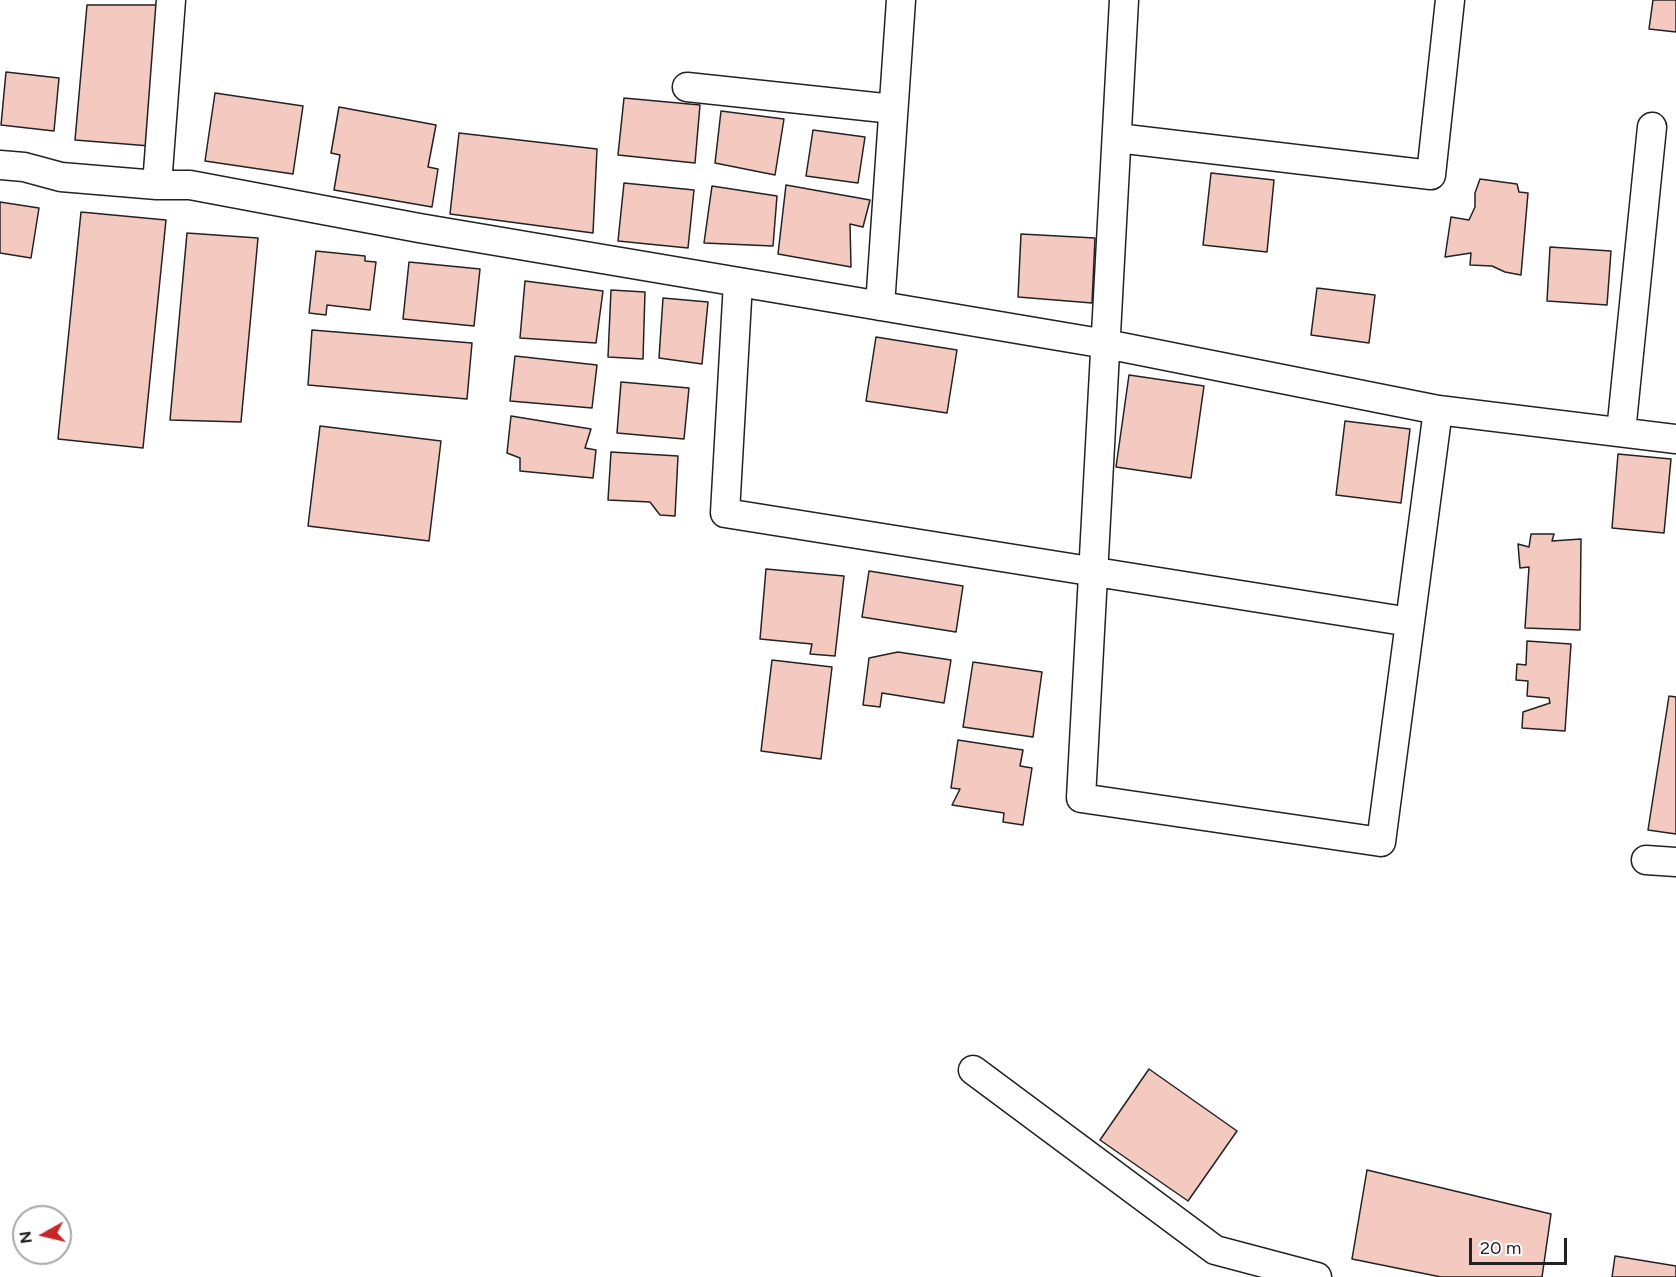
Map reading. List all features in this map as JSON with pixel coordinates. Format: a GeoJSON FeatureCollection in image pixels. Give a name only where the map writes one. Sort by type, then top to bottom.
{"type":"FeatureCollection","features":[{"type":"Feature","properties":{"kind":"street"},"geometry":{"type":"LineString","coordinates":[[157,185],[171,0]]}},
{"type":"Feature","properties":{"kind":"street"},"geometry":{"type":"LineString","coordinates":[[880,306],[901,0]]}},
{"type":"Feature","properties":{"kind":"street"},"geometry":{"type":"LineString","coordinates":[[1124,0],[1082,798],[1381,842],[1438,410]]}},
{"type":"Feature","properties":{"kind":"street"},"geometry":{"type":"LineString","coordinates":[[1117,138],[1431,175],[1450,0]]}},
{"type":"Feature","properties":{"kind":"street"},"geometry":{"type":"LineString","coordinates":[[687,87],[893,109]]}},
{"type":"Feature","properties":{"kind":"street"},"geometry":{"type":"LineString","coordinates":[[1621,432],[1652,127]]}},
{"type":"Feature","properties":{"kind":"street"},"geometry":{"type":"LineString","coordinates":[[0,165],[24,167],[61,177],[157,185],[190,185],[431,230],[1106,344],[1438,410],[1676,439]]}},
{"type":"Feature","properties":{"kind":"street"},"geometry":{"type":"LineString","coordinates":[[738,282],[724,513],[1410,622]]}},
{"type":"Feature","properties":{"kind":"street"},"geometry":{"type":"LineString","coordinates":[[1646,860],[1676,862]]}},
{"type":"Feature","properties":{"kind":"street"},"geometry":{"type":"LineString","coordinates":[[973,1070],[1215,1250],[1317,1277]]}},
{"type":"Feature","properties":{"kind":"building"},"geometry":{"type":"Polygon","coordinates":[[[1653,0],[1676,0],[1676,32],[1649,29],[1653,0]]]}},
{"type":"Feature","properties":{"kind":"building"},"geometry":{"type":"Polygon","coordinates":[[[87,5],[160,5],[150,146],[75,140],[87,5]]]}},
{"type":"Feature","properties":{"kind":"building"},"geometry":{"type":"Polygon","coordinates":[[[6,72],[59,78],[54,131],[1,125],[6,72]]]}},
{"type":"Feature","properties":{"kind":"building"},"geometry":{"type":"Polygon","coordinates":[[[215,93],[303,106],[293,174],[205,161],[215,93]]]}},
{"type":"Feature","properties":{"kind":"building"},"geometry":{"type":"Polygon","coordinates":[[[624,98],[700,105],[695,163],[618,155],[624,98]]]}},
{"type":"Feature","properties":{"kind":"building"},"geometry":{"type":"Polygon","coordinates":[[[339,107],[436,125],[428,167],[438,169],[432,207],[334,190],[340,155],[331,153],[339,107]]]}},
{"type":"Feature","properties":{"kind":"building"},"geometry":{"type":"Polygon","coordinates":[[[721,111],[784,119],[775,175],[715,163],[721,111]]]}},
{"type":"Feature","properties":{"kind":"building"},"geometry":{"type":"Polygon","coordinates":[[[813,130],[865,137],[858,183],[806,176],[813,130]]]}},
{"type":"Feature","properties":{"kind":"building"},"geometry":{"type":"Polygon","coordinates":[[[459,133],[597,149],[593,233],[450,214],[459,133]]]}},
{"type":"Feature","properties":{"kind":"building"},"geometry":{"type":"Polygon","coordinates":[[[1211,173],[1274,180],[1267,252],[1203,245],[1211,173]]]}},
{"type":"Feature","properties":{"kind":"building"},"geometry":{"type":"Polygon","coordinates":[[[1480,179],[1517,184],[1519,192],[1528,193],[1521,275],[1505,272],[1492,266],[1470,265],[1471,253],[1445,257],[1451,217],[1469,220],[1475,207],[1475,193],[1480,179]]]}},
{"type":"Feature","properties":{"kind":"building"},"geometry":{"type":"Polygon","coordinates":[[[624,183],[694,190],[688,248],[618,241],[624,183]]]}},
{"type":"Feature","properties":{"kind":"building"},"geometry":{"type":"Polygon","coordinates":[[[786,185],[870,200],[863,227],[850,224],[851,267],[778,254],[786,185]]]}},
{"type":"Feature","properties":{"kind":"building"},"geometry":{"type":"Polygon","coordinates":[[[712,186],[777,196],[773,246],[704,243],[712,186]]]}},
{"type":"Feature","properties":{"kind":"building"},"geometry":{"type":"Polygon","coordinates":[[[0,202],[39,208],[31,258],[0,253],[0,202]]]}},
{"type":"Feature","properties":{"kind":"building"},"geometry":{"type":"Polygon","coordinates":[[[81,212],[166,220],[143,448],[58,439],[81,212]]]}},
{"type":"Feature","properties":{"kind":"building"},"geometry":{"type":"Polygon","coordinates":[[[187,233],[258,238],[241,422],[170,420],[187,233]]]}},
{"type":"Feature","properties":{"kind":"building"},"geometry":{"type":"Polygon","coordinates":[[[1021,234],[1095,238],[1092,303],[1018,297],[1021,234]]]}},
{"type":"Feature","properties":{"kind":"building"},"geometry":{"type":"Polygon","coordinates":[[[1550,247],[1611,251],[1607,305],[1547,301],[1550,247]]]}},
{"type":"Feature","properties":{"kind":"building"},"geometry":{"type":"Polygon","coordinates":[[[316,251],[365,256],[365,261],[376,262],[370,310],[327,305],[326,315],[309,313],[316,251]]]}},
{"type":"Feature","properties":{"kind":"building"},"geometry":{"type":"Polygon","coordinates":[[[409,262],[480,269],[474,326],[403,319],[409,262]]]}},
{"type":"Feature","properties":{"kind":"building"},"geometry":{"type":"Polygon","coordinates":[[[525,281],[603,291],[596,343],[520,338],[525,281]]]}},
{"type":"Feature","properties":{"kind":"building"},"geometry":{"type":"Polygon","coordinates":[[[1317,288],[1375,295],[1369,343],[1311,335],[1317,288]]]}},
{"type":"Feature","properties":{"kind":"building"},"geometry":{"type":"Polygon","coordinates":[[[611,290],[645,292],[643,359],[608,357],[611,290]]]}},
{"type":"Feature","properties":{"kind":"building"},"geometry":{"type":"Polygon","coordinates":[[[663,298],[708,302],[702,364],[659,358],[663,298]]]}},
{"type":"Feature","properties":{"kind":"building"},"geometry":{"type":"Polygon","coordinates":[[[312,330],[472,343],[467,399],[308,385],[312,330]]]}},
{"type":"Feature","properties":{"kind":"building"},"geometry":{"type":"Polygon","coordinates":[[[876,337],[957,350],[947,413],[866,401],[876,337]]]}},
{"type":"Feature","properties":{"kind":"building"},"geometry":{"type":"Polygon","coordinates":[[[515,356],[597,365],[592,408],[510,401],[515,356]]]}},
{"type":"Feature","properties":{"kind":"building"},"geometry":{"type":"Polygon","coordinates":[[[1129,375],[1204,386],[1191,478],[1116,467],[1129,375]]]}},
{"type":"Feature","properties":{"kind":"building"},"geometry":{"type":"Polygon","coordinates":[[[621,382],[689,388],[684,439],[617,433],[621,382]]]}},
{"type":"Feature","properties":{"kind":"building"},"geometry":{"type":"Polygon","coordinates":[[[511,416],[591,429],[585,448],[596,450],[593,478],[520,471],[520,458],[507,453],[511,416]]]}},
{"type":"Feature","properties":{"kind":"building"},"geometry":{"type":"Polygon","coordinates":[[[1345,421],[1410,429],[1401,503],[1336,495],[1345,421]]]}},
{"type":"Feature","properties":{"kind":"building"},"geometry":{"type":"Polygon","coordinates":[[[320,426],[441,441],[429,541],[308,526],[320,426]]]}},
{"type":"Feature","properties":{"kind":"building"},"geometry":{"type":"Polygon","coordinates":[[[611,452],[678,456],[675,516],[660,515],[650,502],[608,500],[611,452]]]}},
{"type":"Feature","properties":{"kind":"building"},"geometry":{"type":"Polygon","coordinates":[[[1618,454],[1671,459],[1664,533],[1612,528],[1618,454]]]}},
{"type":"Feature","properties":{"kind":"building"},"geometry":{"type":"Polygon","coordinates":[[[1531,534],[1554,534],[1552,541],[1581,539],[1580,630],[1525,628],[1529,567],[1520,568],[1518,544],[1529,547],[1531,534]]]}},
{"type":"Feature","properties":{"kind":"building"},"geometry":{"type":"Polygon","coordinates":[[[766,569],[844,576],[835,656],[810,654],[812,644],[760,639],[766,569]]]}},
{"type":"Feature","properties":{"kind":"building"},"geometry":{"type":"Polygon","coordinates":[[[869,571],[963,586],[956,632],[862,617],[869,571]]]}},
{"type":"Feature","properties":{"kind":"building"},"geometry":{"type":"Polygon","coordinates":[[[1527,641],[1571,644],[1565,731],[1522,728],[1523,712],[1550,703],[1549,698],[1527,696],[1528,681],[1516,680],[1517,664],[1526,665],[1527,641]]]}},
{"type":"Feature","properties":{"kind":"building"},"geometry":{"type":"Polygon","coordinates":[[[898,652],[951,660],[944,703],[882,693],[880,707],[863,705],[869,658],[898,652]]]}},
{"type":"Feature","properties":{"kind":"building"},"geometry":{"type":"Polygon","coordinates":[[[772,660],[832,667],[821,759],[761,751],[772,660]]]}},
{"type":"Feature","properties":{"kind":"building"},"geometry":{"type":"Polygon","coordinates":[[[973,662],[1042,672],[1033,737],[963,727],[973,662]]]}},
{"type":"Feature","properties":{"kind":"building"},"geometry":{"type":"Polygon","coordinates":[[[1669,696],[1676,697],[1676,834],[1648,830],[1669,696]]]}},
{"type":"Feature","properties":{"kind":"building"},"geometry":{"type":"Polygon","coordinates":[[[958,740],[1023,750],[1020,766],[1032,768],[1023,825],[1003,822],[1004,813],[952,805],[960,789],[951,788],[958,740]]]}},
{"type":"Feature","properties":{"kind":"building"},"geometry":{"type":"Polygon","coordinates":[[[1149,1069],[1237,1131],[1188,1201],[1100,1140],[1149,1069]]]}},
{"type":"Feature","properties":{"kind":"building"},"geometry":{"type":"Polygon","coordinates":[[[1367,1170],[1551,1214],[1542,1277],[1441,1277],[1352,1259],[1367,1170]]]}},
{"type":"Feature","properties":{"kind":"building"},"geometry":{"type":"Polygon","coordinates":[[[1615,1256],[1676,1266],[1676,1277],[1612,1277],[1615,1256]]]}}]}
